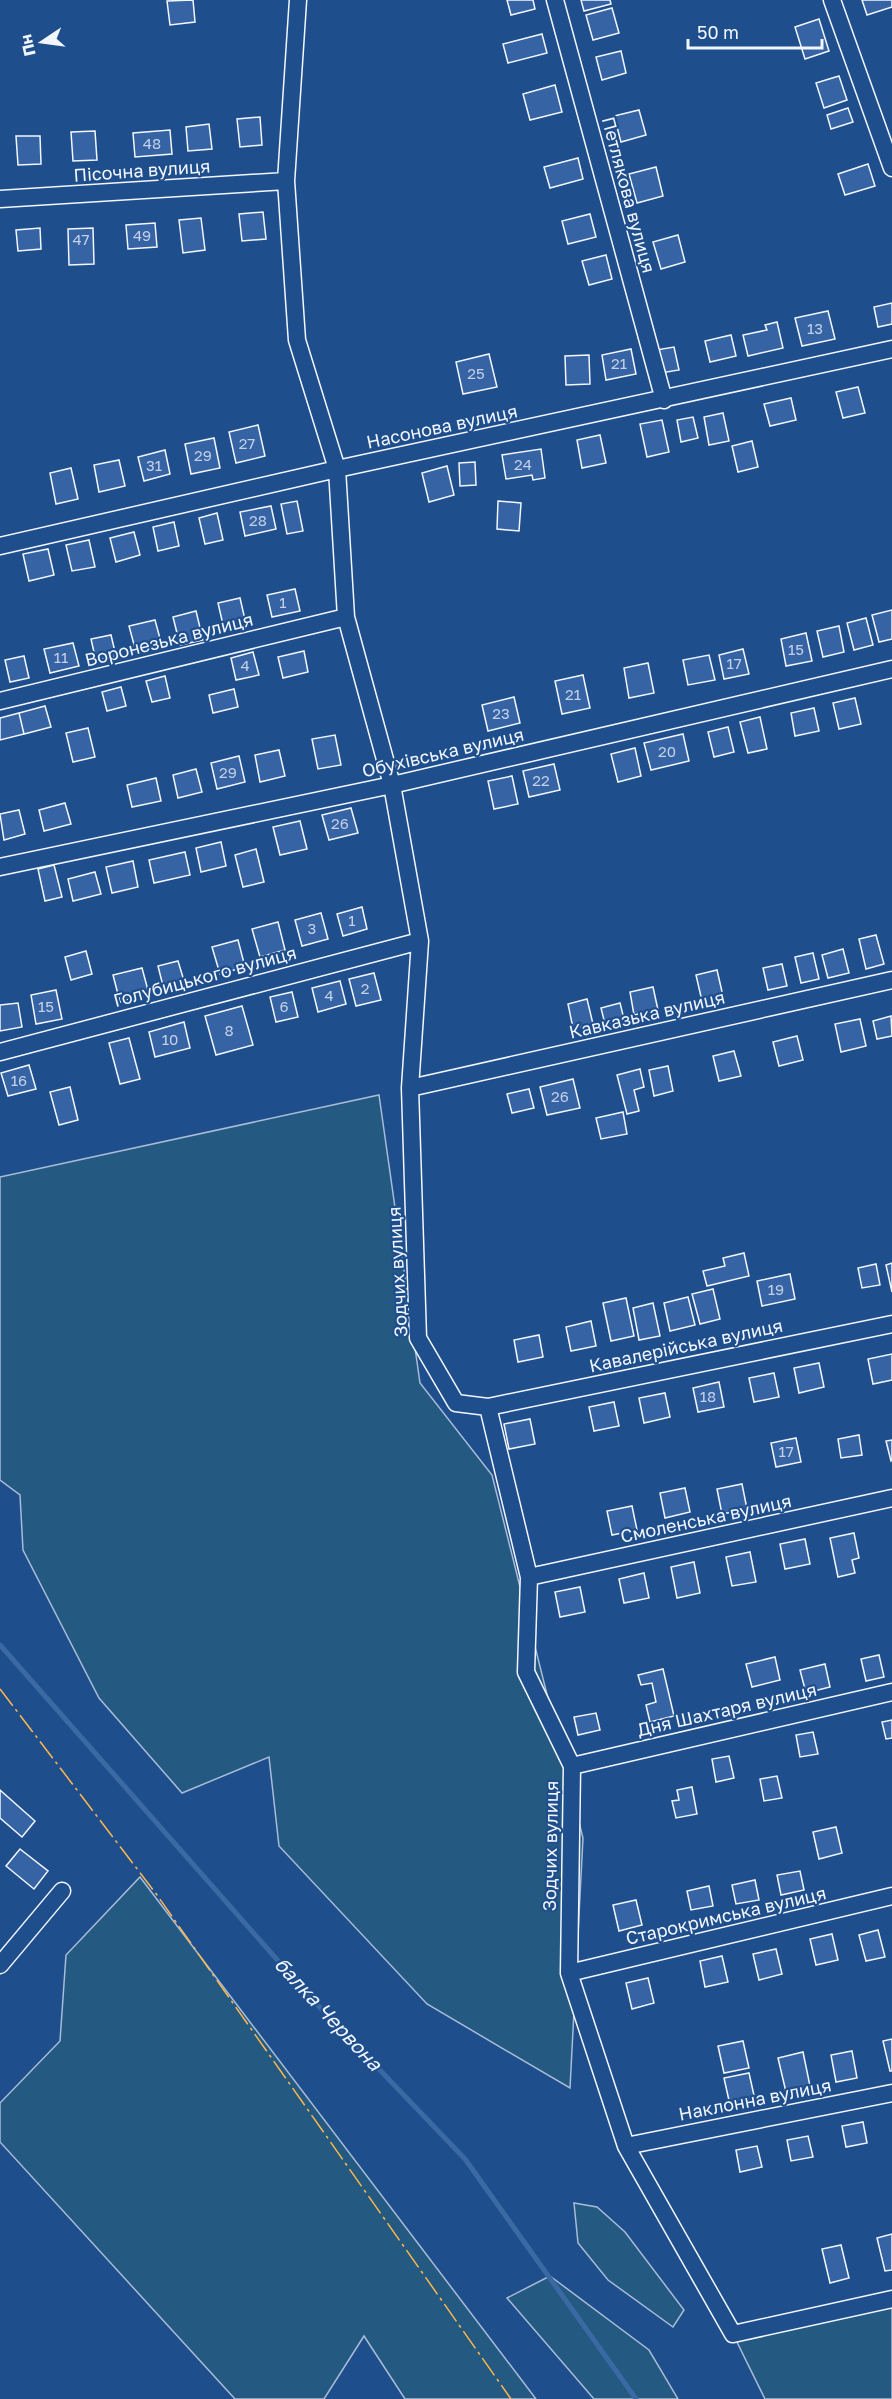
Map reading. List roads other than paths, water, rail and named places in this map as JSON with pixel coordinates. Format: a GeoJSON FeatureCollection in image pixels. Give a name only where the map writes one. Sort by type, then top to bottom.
{"type":"FeatureCollection","features":[{"type":"Feature","properties":{"kind":"street"},"geometry":{"type":"LineString","coordinates":[[298,0],[286,181],[297,340],[337,469],[346,617],[392,785],[420,941],[410,1088]]}},
{"type":"Feature","properties":{"kind":"street","name":"Петлякова вулиця"},"geometry":{"type":"LineString","coordinates":[[555,0],[664,400]]}},
{"type":"Feature","properties":{"kind":"street"},"geometry":{"type":"LineString","coordinates":[[832,0],[892,168]]}},
{"type":"Feature","properties":{"kind":"street","name":"Пісочна вулиця"},"geometry":{"type":"LineString","coordinates":[[0,199],[286,181]]}},
{"type":"Feature","properties":{"kind":"street","name":"Насонова вулиця"},"geometry":{"type":"LineString","coordinates":[[0,546],[337,469],[892,349]]}},
{"type":"Feature","properties":{"kind":"street","name":"Воронезька вулиця"},"geometry":{"type":"LineString","coordinates":[[0,701],[346,617]]}},
{"type":"Feature","properties":{"kind":"street","name":"Обухівська вулиця"},"geometry":{"type":"LineString","coordinates":[[0,867],[392,785],[892,669]]}},
{"type":"Feature","properties":{"kind":"street","name":"Голубицького вулиця"},"geometry":{"type":"LineString","coordinates":[[0,1052],[420,941]]}},
{"type":"Feature","properties":{"kind":"street","name":"Кавказька вулиця"},"geometry":{"type":"LineString","coordinates":[[410,1088],[892,980]]}},
{"type":"Feature","properties":{"kind":"street","name":"Зодчих вулиця"},"geometry":{"type":"LineString","coordinates":[[410,1088],[418,1338],[456,1403],[488,1407],[528,1578],[526,1672],[572,1766],[569,1973],[626,2146],[733,2334],[892,2299]]}},
{"type":"Feature","properties":{"kind":"street","name":"Кавалерійська вулиця"},"geometry":{"type":"LineString","coordinates":[[488,1407],[892,1323]]}},
{"type":"Feature","properties":{"kind":"street","name":"Смоленська вулиця"},"geometry":{"type":"LineString","coordinates":[[528,1578],[892,1498]]}},
{"type":"Feature","properties":{"kind":"street","name":"Дня Шахтаря вулиця"},"geometry":{"type":"LineString","coordinates":[[572,1766],[892,1692]]}},
{"type":"Feature","properties":{"kind":"street"},"geometry":{"type":"LineString","coordinates":[[0,1965],[62,1891]]}},
{"type":"Feature","properties":{"kind":"street","name":"Старокримська вулиця"},"geometry":{"type":"LineString","coordinates":[[569,1973],[892,1896]]}},
{"type":"Feature","properties":{"kind":"street","name":"Наклонна вулиця"},"geometry":{"type":"LineString","coordinates":[[626,2146],[892,2093]]}},
{"type":"Feature","properties":{"kind":"waterway","name":"балка Червона"},"geometry":{"type":"LineString","coordinates":[[0,1645],[310,1997],[465,2159],[636,2399]]}}]}
